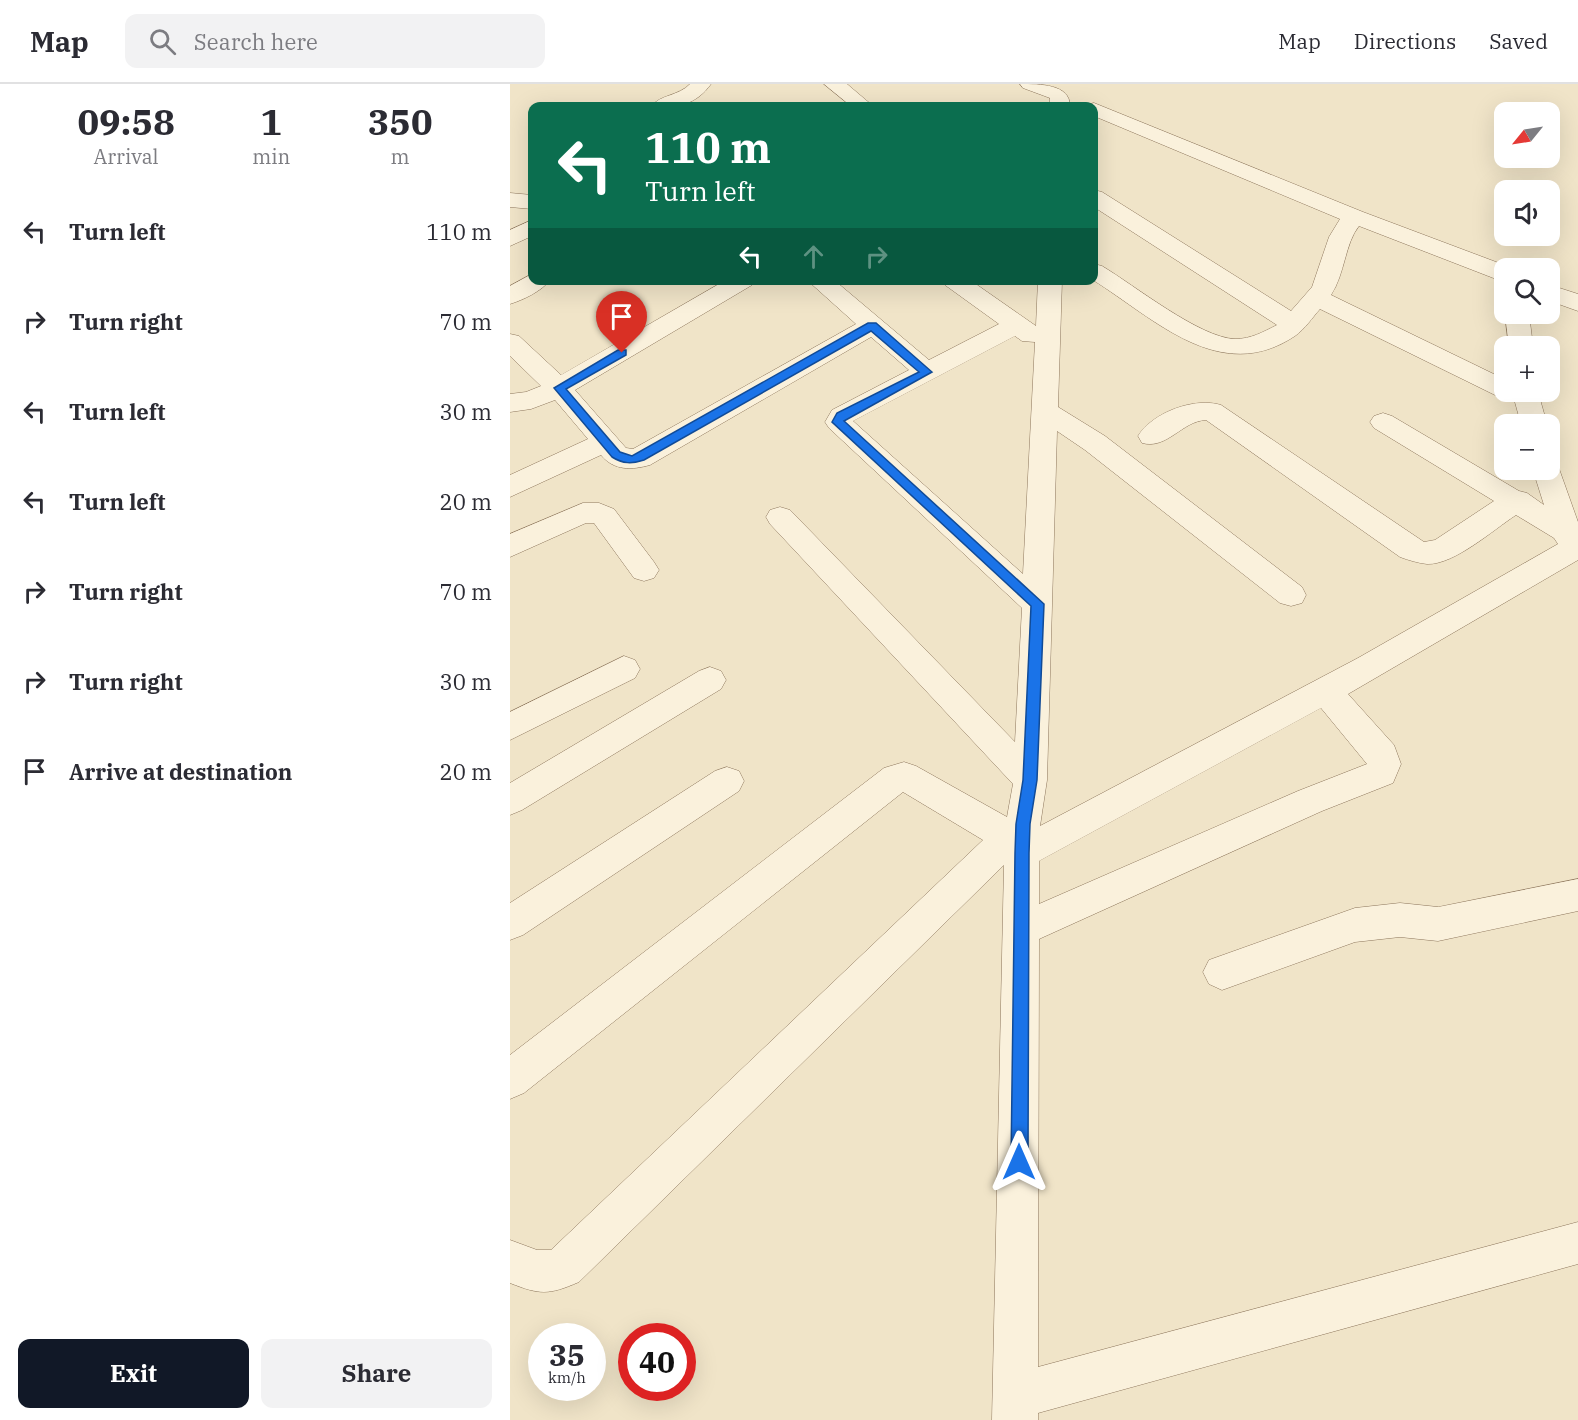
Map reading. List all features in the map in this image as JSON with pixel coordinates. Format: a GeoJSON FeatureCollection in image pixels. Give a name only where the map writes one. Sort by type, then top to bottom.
{"type":"FeatureCollection","features":[{"type":"Feature","properties":{"kind":"street"},"geometry":{"type":"LineString","coordinates":[[834,84],[858,102]]}},
{"type":"Feature","properties":{"kind":"street"},"geometry":{"type":"LineString","coordinates":[[1030,84],[1060,101]]}},
{"type":"Feature","properties":{"kind":"street"},"geometry":{"type":"LineString","coordinates":[[675,102],[699,95]]}},
{"type":"Feature","properties":{"kind":"street"},"geometry":{"type":"LineString","coordinates":[[1098,111],[1355,217],[1494,270]]}},
{"type":"Feature","properties":{"kind":"street"},"geometry":{"type":"LineString","coordinates":[[510,200],[528,202]]}},
{"type":"Feature","properties":{"kind":"street"},"geometry":{"type":"LineString","coordinates":[[1098,200],[1294,324]]}},
{"type":"Feature","properties":{"kind":"street"},"geometry":{"type":"LineString","coordinates":[[1098,273],[1110,279],[1179,329],[1212,343],[1248,348],[1269,343],[1294,324],[1317,298],[1330,274],[1344,227],[1355,217]]}},
{"type":"Feature","properties":{"kind":"street"},"geometry":{"type":"LineString","coordinates":[[510,239],[528,229]]}},
{"type":"Feature","properties":{"kind":"street"},"geometry":{"type":"LineString","coordinates":[[510,296],[529,285]]}},
{"type":"Feature","properties":{"kind":"street"},"geometry":{"type":"LineString","coordinates":[[510,403],[531,400],[559,388],[735,285]]}},
{"type":"Feature","properties":{"kind":"street"},"geometry":{"type":"LineString","coordinates":[[825,285],[927,372]]}},
{"type":"Feature","properties":{"kind":"street"},"geometry":{"type":"LineString","coordinates":[[960,285],[1049,348]]}},
{"type":"Feature","properties":{"kind":"street"},"geometry":{"type":"LineString","coordinates":[[1050,285],[1047,412],[1030,780],[1018,838],[1022,929],[1016,1408],[1578,1243]]}},
{"type":"Feature","properties":{"kind":"street"},"geometry":{"type":"LineString","coordinates":[[1560,296],[1578,303]]}},
{"type":"Feature","properties":{"kind":"street"},"geometry":{"type":"LineString","coordinates":[[1317,298],[1494,382]]}},
{"type":"Feature","properties":{"kind":"street"},"geometry":{"type":"LineString","coordinates":[[1016,325],[841,416],[838,422],[1037,604]]}},
{"type":"Feature","properties":{"kind":"street"},"geometry":{"type":"LineString","coordinates":[[510,342],[559,388],[623,459],[640,458],[872,326]]}},
{"type":"Feature","properties":{"kind":"street"},"geometry":{"type":"LineString","coordinates":[[1152,436],[1182,414],[1199,410],[1212,411],[1410,549],[1422,554],[1434,554],[1517,500]]}},
{"type":"Feature","properties":{"kind":"street"},"geometry":{"type":"LineString","coordinates":[[1047,412],[1095,443],[1291,595]]}},
{"type":"Feature","properties":{"kind":"street"},"geometry":{"type":"LineString","coordinates":[[1383,422],[1571,531]]}},
{"type":"Feature","properties":{"kind":"street"},"geometry":{"type":"LineString","coordinates":[[510,487],[606,442]]}},
{"type":"Feature","properties":{"kind":"street"},"geometry":{"type":"LineString","coordinates":[[1551,480],[1571,531]]}},
{"type":"Feature","properties":{"kind":"street"},"geometry":{"type":"LineString","coordinates":[[510,546],[583,513],[599,513],[604,516],[644,570]]}},
{"type":"Feature","properties":{"kind":"street"},"geometry":{"type":"LineString","coordinates":[[780,517],[1030,780]]}},
{"type":"Feature","properties":{"kind":"street"},"geometry":{"type":"LineString","coordinates":[[510,1261],[538,1273],[553,1272],[564,1267],[1018,838],[1326,691],[1571,531]]}},
{"type":"Feature","properties":{"kind":"street"},"geometry":{"type":"LineString","coordinates":[[510,727],[624,669]]}},
{"type":"Feature","properties":{"kind":"street"},"geometry":{"type":"LineString","coordinates":[[510,800],[710,680]]}},
{"type":"Feature","properties":{"kind":"street"},"geometry":{"type":"LineString","coordinates":[[1022,929],[1299,806],[1381,774],[1384,764],[1382,755],[1326,691]]}},
{"type":"Feature","properties":{"kind":"street"},"geometry":{"type":"LineString","coordinates":[[510,1079],[896,778],[904,776],[1018,838]]}},
{"type":"Feature","properties":{"kind":"street"},"geometry":{"type":"LineString","coordinates":[[510,924],[727,781]]}},
{"type":"Feature","properties":{"kind":"street"},"geometry":{"type":"LineString","coordinates":[[1222,972],[1355,925],[1400,920],[1438,924],[1578,895]]}},
{"type":"Feature","properties":{"kind":"route"},"geometry":{"type":"LineString","coordinates":[[622,353],[559,388],[616,454],[623,459],[632,460],[640,458],[872,326],[927,372],[841,416],[838,422],[1037,604],[1030,780],[1023,824],[1022,853],[1019,1162]]}}]}
